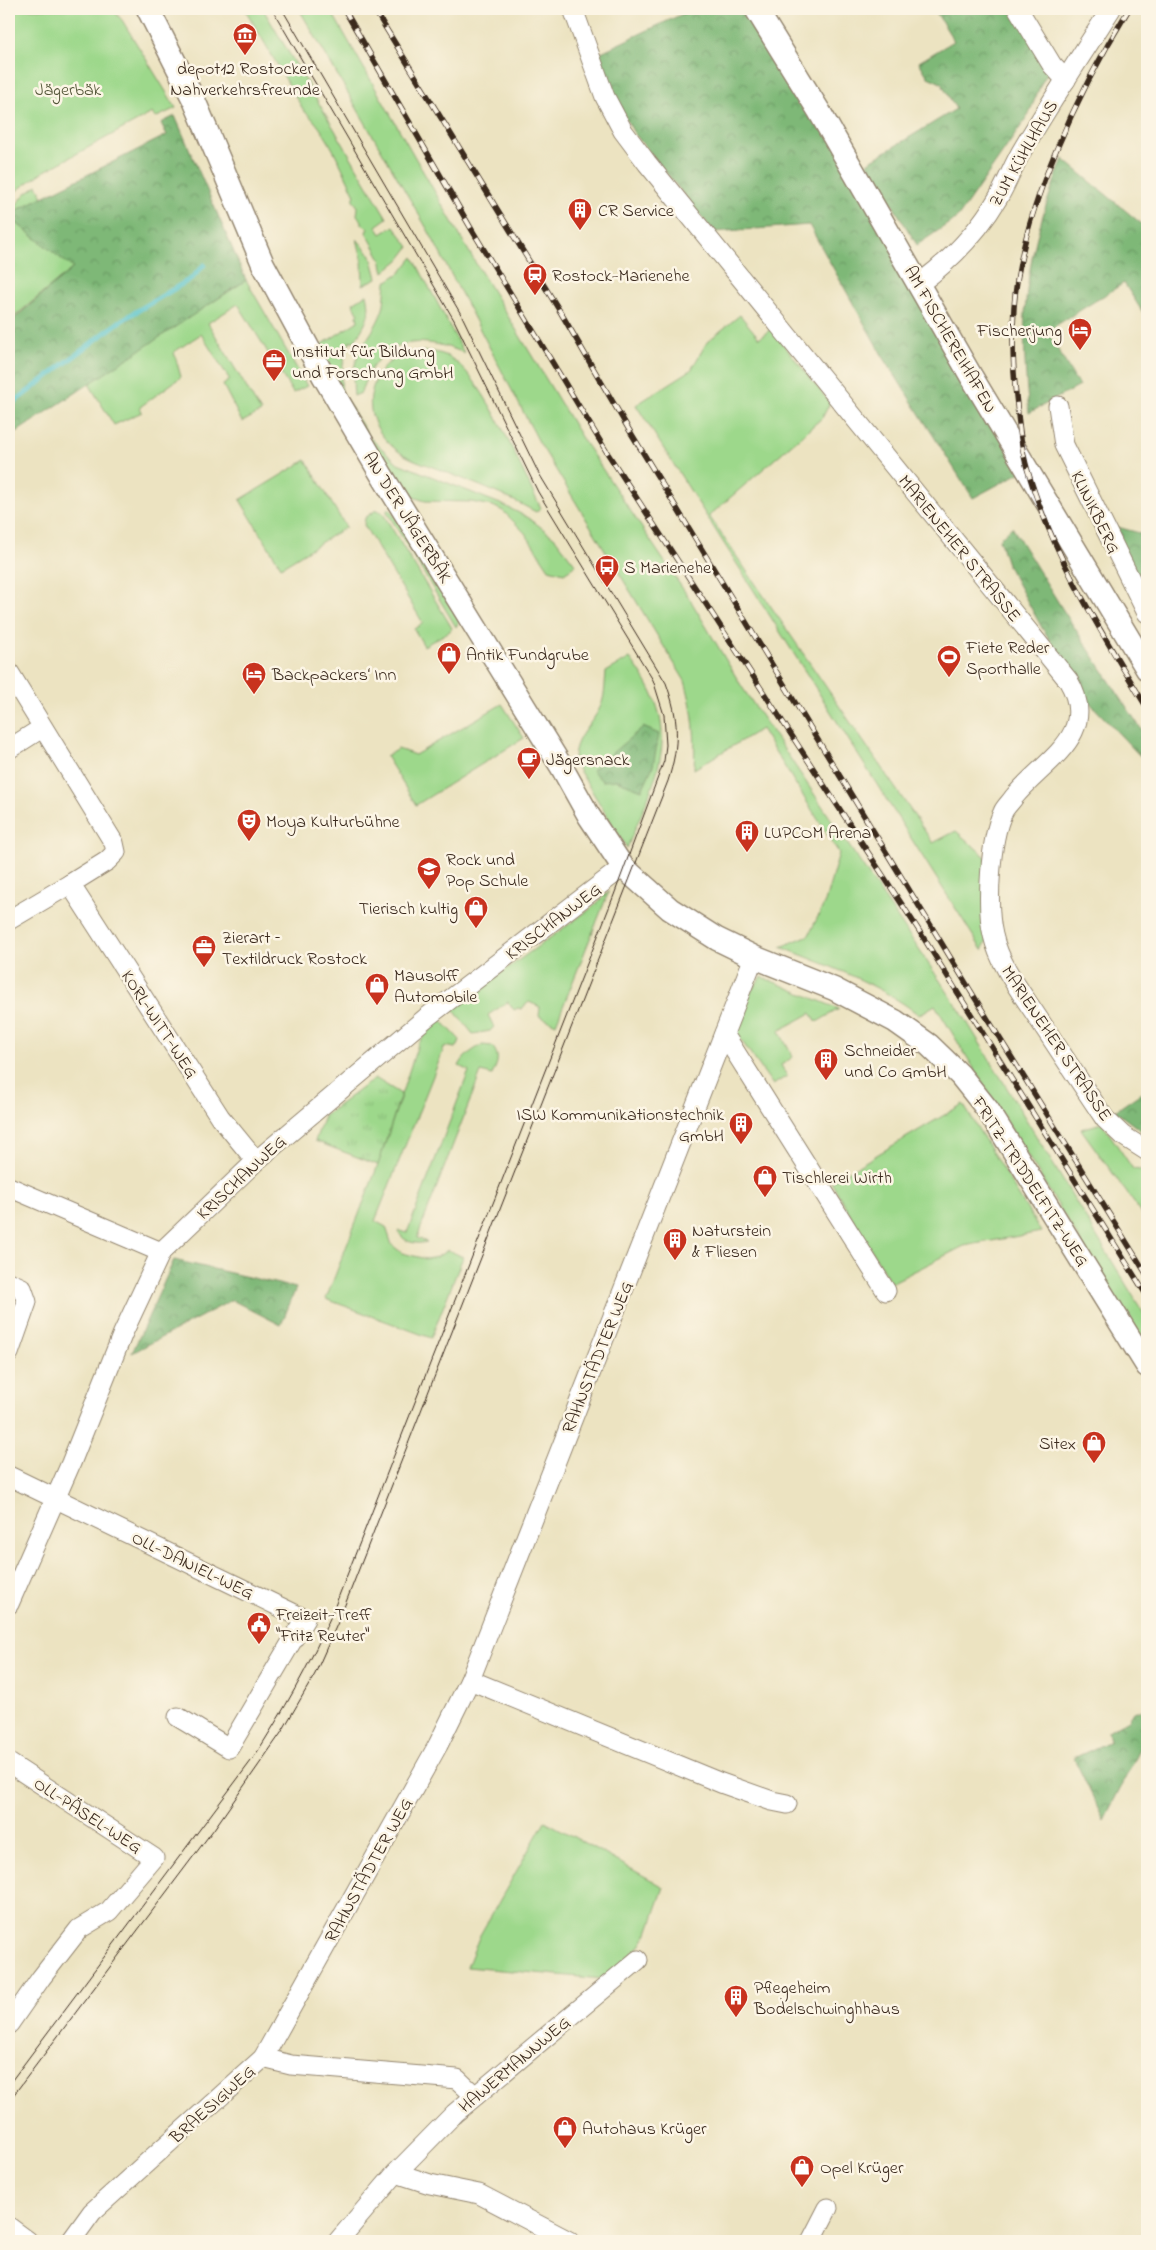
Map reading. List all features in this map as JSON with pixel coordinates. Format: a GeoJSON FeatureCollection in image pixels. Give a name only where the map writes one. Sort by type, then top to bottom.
{"type":"FeatureCollection","features":[{"type":"Feature","properties":{"kind":"street","name":"AN DER JÄGERBÄK"},"geometry":{"type":"LineString","coordinates":[[148,9],[194,100],[264,264],[324,377],[381,474],[622,868],[640,885],[692,925],[754,957]]}},
{"type":"Feature","properties":{"kind":"street","name":"MARIENEHER STRASSE"},"geometry":{"type":"LineString","coordinates":[[573,9],[605,97],[623,131],[760,304],[1068,680],[1076,694],[1079,711],[1076,728],[1070,741],[1022,788],[1003,812],[995,843],[989,912],[993,936],[1003,965],[1105,1119],[1122,1135],[1147,1152]]}},
{"type":"Feature","properties":{"kind":"street","name":"AM FISCHEREIHAFEN"},"geometry":{"type":"LineString","coordinates":[[756,9],[819,111],[971,376],[1147,669]]}},
{"type":"Feature","properties":{"kind":"street"},"geometry":{"type":"LineString","coordinates":[[1018,9],[1052,65],[1066,80]]}},
{"type":"Feature","properties":{"kind":"street","name":"ZUM KÜHLHAUS"},"geometry":{"type":"LineString","coordinates":[[919,284],[946,262],[972,236],[998,197],[1022,149],[1111,9]]}},
{"type":"Feature","properties":{"kind":"street","name":"KLINIKBERG"},"geometry":{"type":"LineString","coordinates":[[1058,406],[1064,445],[1147,613]]}},
{"type":"Feature","properties":{"kind":"street"},"geometry":{"type":"LineString","coordinates":[[9,672],[114,843],[116,852],[107,861],[9,920]]}},
{"type":"Feature","properties":{"kind":"street"},"geometry":{"type":"LineString","coordinates":[[9,750],[42,728]]}},
{"type":"Feature","properties":{"kind":"street","name":"KRISCHANWEG"},"geometry":{"type":"LineString","coordinates":[[10,1596],[71,1463],[123,1333],[161,1252],[256,1160],[427,1016],[622,868]]}},
{"type":"Feature","properties":{"kind":"street","name":"KORL-WITT-WEG"},"geometry":{"type":"LineString","coordinates":[[70,884],[220,1117],[256,1160]]}},
{"type":"Feature","properties":{"kind":"street","name":"RAHNSTÄDTER WEG"},"geometry":{"type":"LineString","coordinates":[[263,2058],[438,1745],[470,1680],[754,957]]}},
{"type":"Feature","properties":{"kind":"street","name":"FRITZ-TRIDDELFITZ-WEG"},"geometry":{"type":"LineString","coordinates":[[754,957],[834,989],[870,1006],[929,1045],[960,1076],[988,1110],[1018,1155],[1147,1366]]}},
{"type":"Feature","properties":{"kind":"street"},"geometry":{"type":"LineString","coordinates":[[724,1034],[886,1291]]}},
{"type":"Feature","properties":{"kind":"street"},"geometry":{"type":"LineString","coordinates":[[9,1187],[161,1252]]}},
{"type":"Feature","properties":{"kind":"street"},"geometry":{"type":"LineString","coordinates":[[9,1282],[22,1288],[27,1302],[9,1353]]}},
{"type":"Feature","properties":{"kind":"street","name":"OLL-DANIEL-WEG"},"geometry":{"type":"LineString","coordinates":[[9,1476],[305,1619],[230,1748],[178,1717]]}},
{"type":"Feature","properties":{"kind":"street"},"geometry":{"type":"LineString","coordinates":[[470,1680],[596,1734],[720,1783],[772,1801],[787,1804]]}},
{"type":"Feature","properties":{"kind":"street","name":"OLL-PÄSEL-WEG"},"geometry":{"type":"LineString","coordinates":[[9,1763],[154,1858],[109,1911],[79,1929],[41,1978],[9,2024]]}},
{"type":"Feature","properties":{"kind":"street","name":"HAWERMANNWEG"},"geometry":{"type":"LineString","coordinates":[[338,2241],[396,2173],[446,2122],[638,1960]]}},
{"type":"Feature","properties":{"kind":"street","name":"BRAESIGWEG"},"geometry":{"type":"LineString","coordinates":[[71,2241],[92,2212],[263,2058],[291,2065],[456,2079],[475,2096]]}},
{"type":"Feature","properties":{"kind":"street"},"geometry":{"type":"LineString","coordinates":[[396,2173],[430,2184],[479,2194],[569,2241]]}},
{"type":"Feature","properties":{"kind":"street"},"geometry":{"type":"LineString","coordinates":[[811,2241],[828,2208]]}},
{"type":"Feature","properties":{"kind":"street"},"geometry":{"type":"LineString","coordinates":[[9,2227],[28,2241]]}},
{"type":"Feature","properties":{"kind":"green space","name":"Jägerbäk"},"geometry":{"type":"Polygon","coordinates":[[[9,9],[112,9],[122,20],[176,108],[155,118],[152,113],[43,172],[9,196],[9,9]]]}},
{"type":"Feature","properties":{"kind":"green space"},"geometry":{"type":"Polygon","coordinates":[[[245,9],[263,9],[387,218],[376,226],[381,234],[394,226],[409,247],[399,260],[384,272],[381,259],[366,232],[368,228],[362,224],[357,215],[358,207],[353,200],[355,195],[333,150],[320,128],[304,111],[245,9]]]}},
{"type":"Feature","properties":{"kind":"green space"},"geometry":{"type":"Polygon","coordinates":[[[299,9],[330,9],[475,262],[583,440],[691,601],[742,687],[961,1012],[1147,1319],[1147,1350],[935,1005],[919,1015],[870,984],[781,947],[809,935],[825,902],[839,853],[761,729],[694,769],[694,724],[685,681],[539,442],[429,232],[299,9]]]}},
{"type":"Feature","properties":{"kind":"green space"},"geometry":{"type":"Polygon","coordinates":[[[693,9],[756,9],[1027,469],[973,498],[882,355],[809,225],[714,232],[634,133],[612,94],[597,54],[693,9]]]}},
{"type":"Feature","properties":{"kind":"green space"},"geometry":{"type":"Polygon","coordinates":[[[934,9],[1018,9],[1052,65],[1041,84],[1028,116],[958,217],[917,245],[867,163],[956,109],[941,83],[928,77],[919,62],[954,41],[934,9]]]}},
{"type":"Feature","properties":{"kind":"green space"},"geometry":{"type":"Polygon","coordinates":[[[175,116],[246,280],[9,437],[9,323],[73,268],[9,217],[9,214],[167,135],[161,123],[175,116]]]}},
{"type":"Feature","properties":{"kind":"green space"},"geometry":{"type":"Polygon","coordinates":[[[1063,159],[1143,225],[1147,231],[1147,319],[1124,283],[1047,331],[1079,386],[1029,413],[1024,336],[1029,274],[1040,224],[1063,159]]]}},
{"type":"Feature","properties":{"kind":"green space"},"geometry":{"type":"Polygon","coordinates":[[[37,185],[43,197],[9,214],[25,194],[37,185]]]}},
{"type":"Feature","properties":{"kind":"green space"},"geometry":{"type":"Polygon","coordinates":[[[9,217],[73,268],[9,321],[9,217]]]}},
{"type":"Feature","properties":{"kind":"green space"},"geometry":{"type":"Polygon","coordinates":[[[357,239],[371,256],[377,278],[363,285],[362,259],[357,239]]]}},
{"type":"Feature","properties":{"kind":"green space"},"geometry":{"type":"Polygon","coordinates":[[[413,257],[464,353],[430,343],[401,345],[388,351],[377,361],[368,375],[361,393],[354,396],[354,367],[361,348],[378,322],[383,309],[386,282],[401,272],[413,257]]]}},
{"type":"Feature","properties":{"kind":"green space"},"geometry":{"type":"Polygon","coordinates":[[[246,280],[307,386],[293,393],[238,304],[208,323],[261,412],[242,422],[223,385],[230,380],[201,334],[174,352],[181,377],[140,407],[142,412],[114,425],[89,384],[83,351],[210,304],[246,280]]]}},
{"type":"Feature","properties":{"kind":"green space"},"geometry":{"type":"Polygon","coordinates":[[[367,294],[369,308],[367,319],[355,341],[350,341],[343,367],[341,387],[342,393],[370,438],[398,463],[503,505],[529,518],[555,538],[576,565],[564,573],[549,569],[525,533],[503,511],[493,506],[471,502],[425,501],[413,497],[391,469],[386,470],[317,351],[318,347],[358,321],[357,316],[359,314],[353,303],[367,294]]]}},
{"type":"Feature","properties":{"kind":"green space"},"geometry":{"type":"Polygon","coordinates":[[[740,315],[759,338],[771,329],[830,403],[822,418],[709,516],[933,843],[956,831],[986,857],[987,941],[982,950],[636,405],[691,370],[707,342],[740,315]]]}},
{"type":"Feature","properties":{"kind":"green space"},"geometry":{"type":"Polygon","coordinates":[[[427,351],[449,357],[463,368],[476,384],[501,426],[541,508],[536,512],[488,489],[409,457],[393,447],[376,426],[370,400],[379,374],[395,359],[410,353],[427,351]]]}},
{"type":"Feature","properties":{"kind":"green space"},"geometry":{"type":"Polygon","coordinates":[[[306,460],[346,527],[281,567],[240,500],[306,460]]]}},
{"type":"Feature","properties":{"kind":"green space"},"geometry":{"type":"Polygon","coordinates":[[[387,509],[391,510],[459,621],[456,627],[387,512],[387,509]]]}},
{"type":"Feature","properties":{"kind":"green space"},"geometry":{"type":"Polygon","coordinates":[[[376,510],[382,512],[452,628],[424,646],[414,629],[423,623],[364,525],[365,518],[376,510]]]}},
{"type":"Feature","properties":{"kind":"green space"},"geometry":{"type":"Polygon","coordinates":[[[1106,524],[1147,535],[1147,606],[1106,524]]]}},
{"type":"Feature","properties":{"kind":"green space"},"geometry":{"type":"Polygon","coordinates":[[[1012,527],[1063,610],[1147,738],[1147,754],[1142,758],[1090,703],[1078,681],[1042,628],[1007,564],[999,539],[1012,527]]]}},
{"type":"Feature","properties":{"kind":"green space"},"geometry":{"type":"Polygon","coordinates":[[[630,658],[647,684],[658,708],[662,730],[661,752],[656,774],[627,848],[574,762],[580,738],[602,703],[606,672],[630,658]]]}},
{"type":"Feature","properties":{"kind":"green space"},"geometry":{"type":"Polygon","coordinates":[[[502,704],[524,738],[416,805],[386,756],[398,749],[415,755],[502,704]]]}},
{"type":"Feature","properties":{"kind":"green space"},"geometry":{"type":"Polygon","coordinates":[[[643,727],[659,734],[653,766],[642,790],[616,780],[602,781],[592,770],[643,727]]]}},
{"type":"Feature","properties":{"kind":"green space"},"geometry":{"type":"Polygon","coordinates":[[[609,891],[556,1024],[539,1016],[540,1007],[529,1002],[521,1009],[514,1010],[508,1002],[488,1015],[494,1027],[490,1031],[473,1034],[452,1008],[593,907],[609,891]]]}},
{"type":"Feature","properties":{"kind":"green space"},"geometry":{"type":"Polygon","coordinates":[[[762,977],[839,1009],[817,1022],[811,1013],[779,1031],[793,1057],[781,1065],[787,1076],[773,1085],[736,1033],[752,989],[762,977]]]}},
{"type":"Feature","properties":{"kind":"green space"},"geometry":{"type":"Polygon","coordinates":[[[439,1018],[460,1040],[455,1048],[445,1046],[375,1221],[386,1227],[392,1245],[402,1253],[426,1259],[437,1257],[448,1250],[463,1257],[431,1338],[326,1299],[378,1165],[418,1044],[439,1018]]]}},
{"type":"Feature","properties":{"kind":"green space"},"geometry":{"type":"Polygon","coordinates":[[[482,1045],[492,1046],[495,1050],[497,1060],[495,1067],[492,1075],[481,1072],[417,1238],[427,1242],[410,1242],[398,1230],[407,1233],[469,1071],[459,1066],[468,1054],[482,1045]]]}},
{"type":"Feature","properties":{"kind":"green space"},"geometry":{"type":"Polygon","coordinates":[[[375,1078],[401,1094],[378,1165],[315,1141],[324,1116],[375,1078]]]}},
{"type":"Feature","properties":{"kind":"green space"},"geometry":{"type":"Polygon","coordinates":[[[1147,1089],[1147,1135],[1115,1111],[1147,1089]]]}},
{"type":"Feature","properties":{"kind":"green space"},"geometry":{"type":"Polygon","coordinates":[[[963,1104],[1041,1232],[964,1246],[891,1283],[831,1182],[963,1104]]]}},
{"type":"Feature","properties":{"kind":"green space"},"geometry":{"type":"Polygon","coordinates":[[[1102,1123],[1133,1169],[1147,1171],[1147,1221],[1081,1129],[1102,1123]]]}},
{"type":"Feature","properties":{"kind":"green space"},"geometry":{"type":"Polygon","coordinates":[[[174,1260],[296,1288],[281,1325],[232,1300],[132,1353],[174,1260]]]}},
{"type":"Feature","properties":{"kind":"green space"},"geometry":{"type":"Polygon","coordinates":[[[1147,1709],[1147,1735],[1104,1820],[1074,1758],[1110,1741],[1108,1731],[1128,1720],[1133,1712],[1147,1709]]]}},
{"type":"Feature","properties":{"kind":"green space"},"geometry":{"type":"Polygon","coordinates":[[[545,1821],[664,1887],[648,1933],[640,1946],[603,1979],[467,1967],[480,1935],[545,1821]]]}},
{"type":"Feature","properties":{"kind":"waterway"},"geometry":{"type":"LineString","coordinates":[[9,406],[119,322],[192,278],[204,265]]}},
{"type":"Feature","properties":{"kind":"tram line"},"geometry":{"type":"LineString","coordinates":[[9,2084],[254,1757],[314,1653],[331,1616],[614,895],[664,761],[666,745],[664,715],[653,680],[538,492],[454,320],[272,9]]}},
{"type":"Feature","properties":{"kind":"tram line"},"geometry":{"type":"LineString","coordinates":[[9,2101],[214,1829],[281,1733],[315,1674],[339,1620],[668,781],[675,755],[676,720],[666,683],[538,472],[462,316],[282,9]]}},
{"type":"Feature","properties":{"kind":"railway"},"geometry":{"type":"LineString","coordinates":[[344,9],[472,230],[608,454],[918,929],[1147,1296]]}},
{"type":"Feature","properties":{"kind":"railway"},"geometry":{"type":"LineString","coordinates":[[374,9],[561,313],[628,428],[989,1021],[1147,1275]]}},
{"type":"Feature","properties":{"kind":"railway"},"geometry":{"type":"LineString","coordinates":[[1129,9],[1072,113],[1040,191],[1019,270],[1014,307],[1013,356],[1019,429],[1027,468],[1037,500],[1079,592],[1147,708]]}},
{"type":"Feature","properties":{"kind":"place","name":"depot12 Rostocker Nahverkehrsfreunde"},"geometry":{"type":"Point","coordinates":[245,56]}},
{"type":"Feature","properties":{"kind":"place","name":"CR Service"},"geometry":{"type":"Point","coordinates":[580,231]}},
{"type":"Feature","properties":{"kind":"place","name":"Rostock-Marienehe"},"geometry":{"type":"Point","coordinates":[535,296]}},
{"type":"Feature","properties":{"kind":"place","name":"Fischerjung"},"geometry":{"type":"Point","coordinates":[1080,351]}},
{"type":"Feature","properties":{"kind":"place","name":"Institut für Bildung und Forschung GmbH"},"geometry":{"type":"Point","coordinates":[274,382]}},
{"type":"Feature","properties":{"kind":"place","name":"S Marienehe"},"geometry":{"type":"Point","coordinates":[607,588]}},
{"type":"Feature","properties":{"kind":"place","name":"Antik Fundgrube"},"geometry":{"type":"Point","coordinates":[449,675]}},
{"type":"Feature","properties":{"kind":"place","name":"Fiete Reder Sporthalle"},"geometry":{"type":"Point","coordinates":[949,678]}},
{"type":"Feature","properties":{"kind":"place","name":"Backpackers‘ Inn"},"geometry":{"type":"Point","coordinates":[254,695]}},
{"type":"Feature","properties":{"kind":"place","name":"Jägersnack"},"geometry":{"type":"Point","coordinates":[529,780]}},
{"type":"Feature","properties":{"kind":"place","name":"Moya Kulturbühne"},"geometry":{"type":"Point","coordinates":[249,842]}},
{"type":"Feature","properties":{"kind":"place","name":"LUPCOM Arena"},"geometry":{"type":"Point","coordinates":[747,853]}},
{"type":"Feature","properties":{"kind":"place","name":"Rock und Pop Schule"},"geometry":{"type":"Point","coordinates":[429,890]}},
{"type":"Feature","properties":{"kind":"place","name":"Tierisch kultig"},"geometry":{"type":"Point","coordinates":[476,929]}},
{"type":"Feature","properties":{"kind":"place","name":"Zierart – Textildruck Rostock"},"geometry":{"type":"Point","coordinates":[204,968]}},
{"type":"Feature","properties":{"kind":"place","name":"Mausolff Automobile"},"geometry":{"type":"Point","coordinates":[377,1006]}},
{"type":"Feature","properties":{"kind":"place","name":"Schneider und Co GmbH"},"geometry":{"type":"Point","coordinates":[826,1081]}},
{"type":"Feature","properties":{"kind":"place","name":"ISW Kommunikationstechnik GmbH"},"geometry":{"type":"Point","coordinates":[741,1145]}},
{"type":"Feature","properties":{"kind":"place","name":"Tischlerei Wirth"},"geometry":{"type":"Point","coordinates":[765,1198]}},
{"type":"Feature","properties":{"kind":"place","name":"Naturstein & Fliesen"},"geometry":{"type":"Point","coordinates":[675,1261]}},
{"type":"Feature","properties":{"kind":"place","name":"Sitex"},"geometry":{"type":"Point","coordinates":[1094,1464]}},
{"type":"Feature","properties":{"kind":"place","name":"Freizeit-Treff \"Fritz Reuter\""},"geometry":{"type":"Point","coordinates":[259,1645]}},
{"type":"Feature","properties":{"kind":"place","name":"Pflegeheim Bodelschwinghhaus"},"geometry":{"type":"Point","coordinates":[736,2018]}},
{"type":"Feature","properties":{"kind":"place","name":"Autohaus Krüger"},"geometry":{"type":"Point","coordinates":[565,2149]}},
{"type":"Feature","properties":{"kind":"place","name":"Opel Krüger"},"geometry":{"type":"Point","coordinates":[802,2188]}}]}
